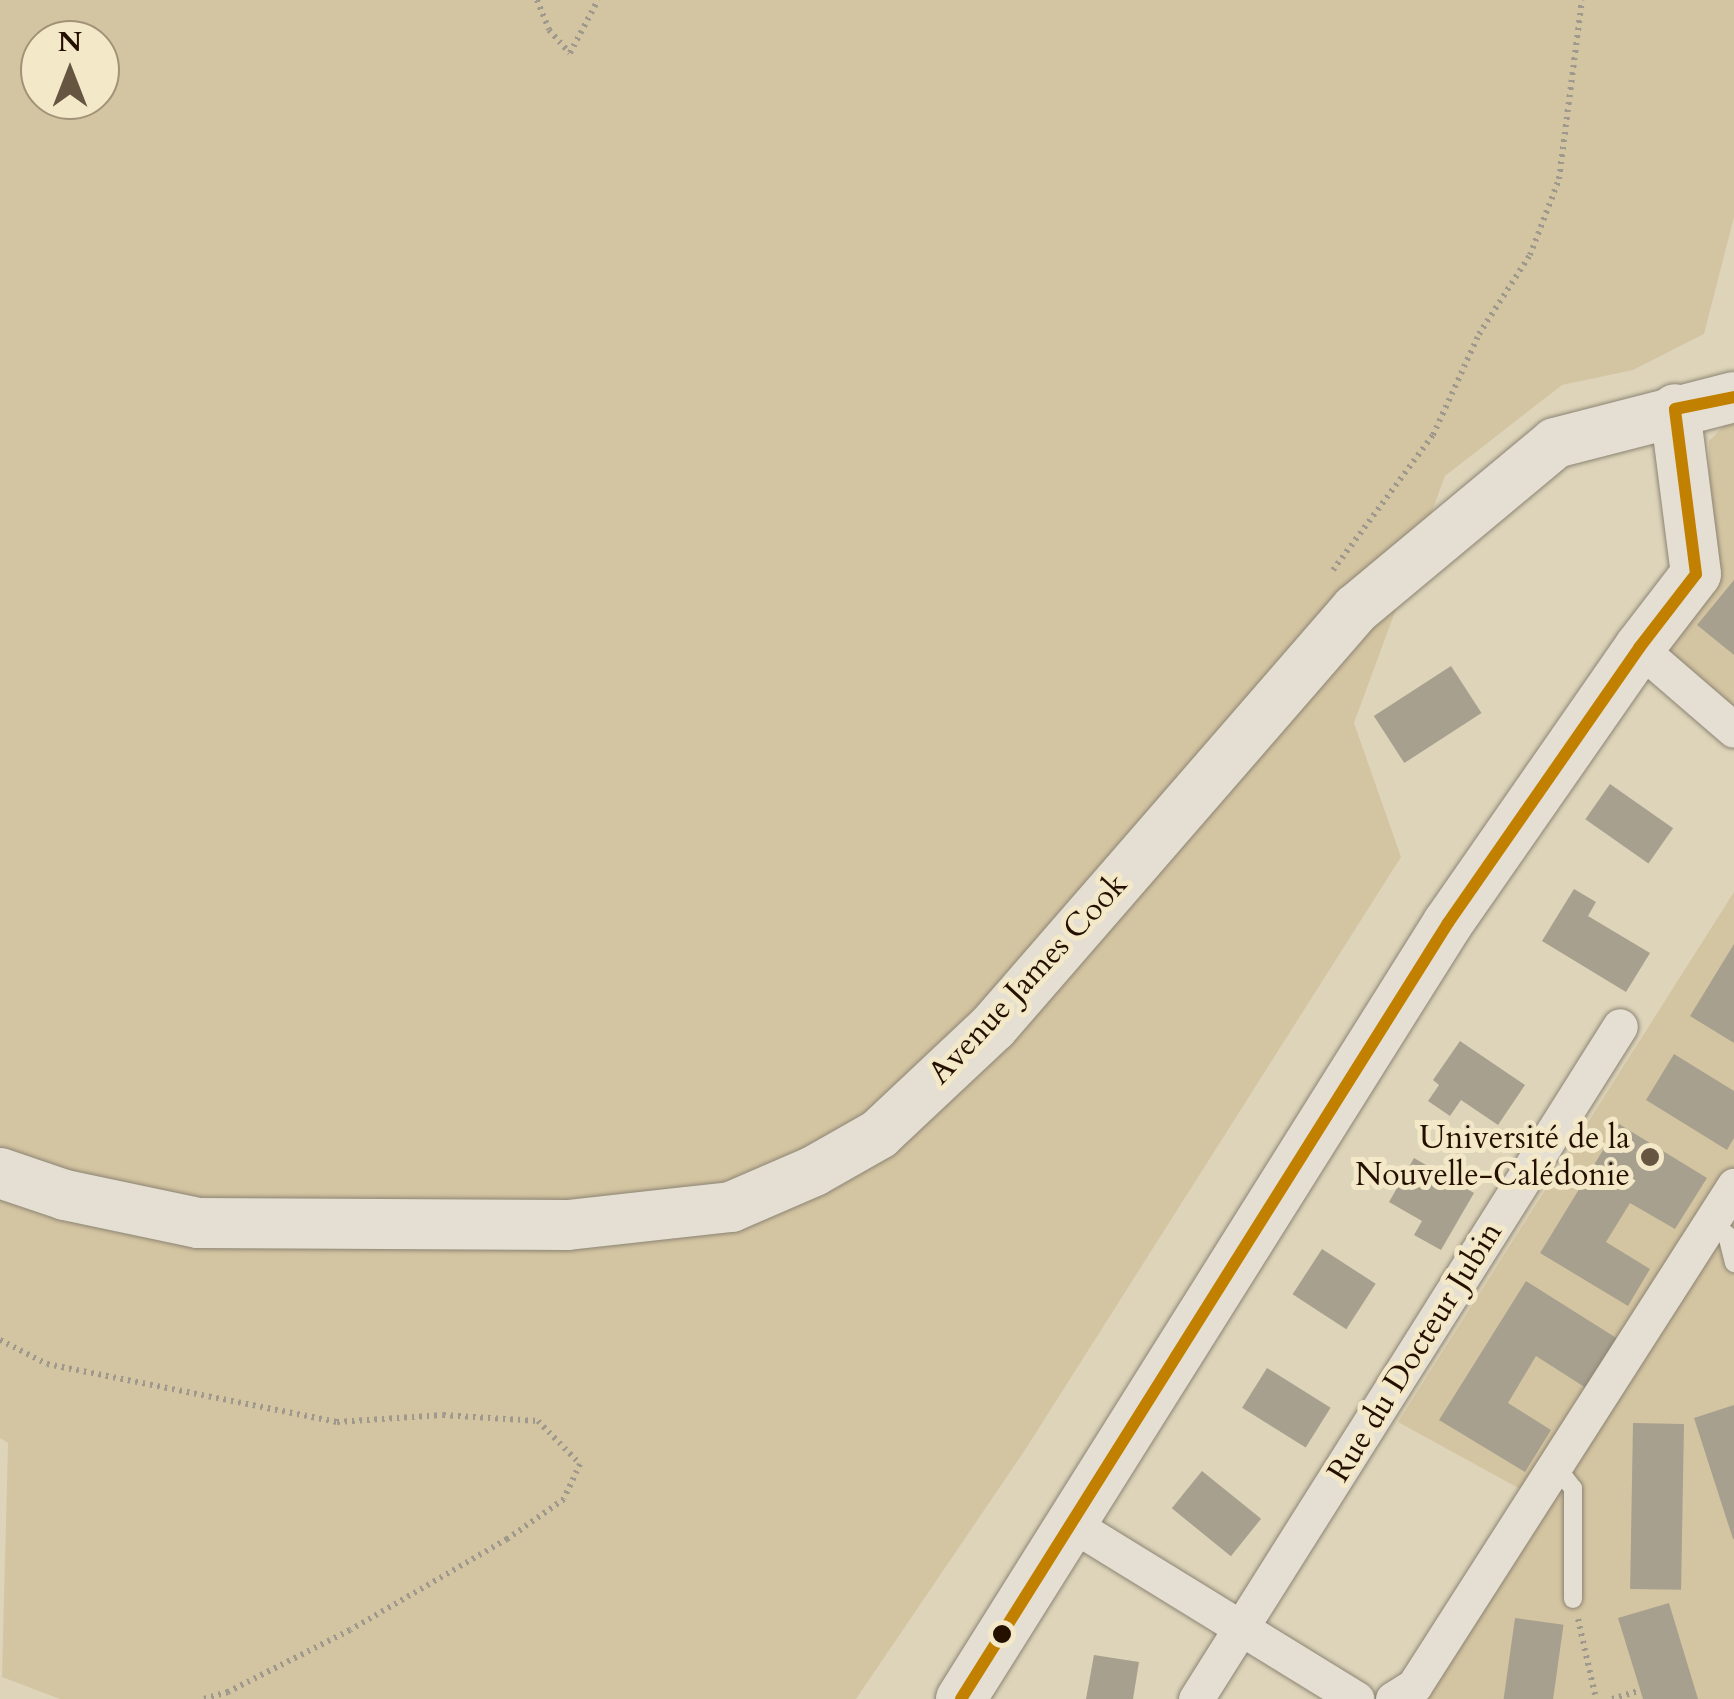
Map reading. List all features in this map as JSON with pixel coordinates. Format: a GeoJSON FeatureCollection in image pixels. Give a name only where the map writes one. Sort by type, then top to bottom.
{"type":"FeatureCollection","features":[{"type":"Feature","properties":{"kind":"main road","name":"Avenue James Cook"},"geometry":{"type":"LineString","coordinates":[[0,1173],[65,1195],[198,1224],[568,1224],[730,1207],[814,1172],[879,1134],[993,1027],[1356,609],[1555,443],[1734,397]]}},
{"type":"Feature","properties":{"kind":"main road"},"geometry":{"type":"LineString","coordinates":[[961,1699],[1448,922],[1639,648],[1696,574],[1676,409]]}},
{"type":"Feature","properties":{"kind":"street"},"geometry":{"type":"LineString","coordinates":[[1639,648],[1734,730]]}},
{"type":"Feature","properties":{"kind":"street","name":"Rue du Docteur Jubin"},"geometry":{"type":"LineString","coordinates":[[1196,1699],[1620,1026]]}},
{"type":"Feature","properties":{"kind":"street"},"geometry":{"type":"LineString","coordinates":[[1396,1698],[1414,1686],[1734,1186]]}},
{"type":"Feature","properties":{"kind":"street"},"geometry":{"type":"LineString","coordinates":[[1072,1524],[1357,1699]]}},
{"type":"Feature","properties":{"kind":"lane"},"geometry":{"type":"LineString","coordinates":[[1711,1224],[1727,1235],[1734,1263]]}},
{"type":"Feature","properties":{"kind":"lane"},"geometry":{"type":"LineString","coordinates":[[1554,1464],[1574,1488],[1573,1598]]}},
{"type":"Feature","properties":{"kind":"path"},"geometry":{"type":"LineString","coordinates":[[537,0],[549,30],[570,53],[598,0]]}},
{"type":"Feature","properties":{"kind":"path"},"geometry":{"type":"LineString","coordinates":[[1329,576],[1432,435],[1479,334],[1530,254],[1558,178],[1582,0]]}},
{"type":"Feature","properties":{"kind":"path"},"geometry":{"type":"LineString","coordinates":[[0,1340],[47,1364],[337,1422],[443,1415],[538,1421],[580,1464],[564,1499],[507,1539],[350,1630],[204,1699]]}},
{"type":"Feature","properties":{"kind":"path"},"geometry":{"type":"LineString","coordinates":[[1573,1598],[1596,1699]]}},
{"type":"Feature","properties":{"kind":"path"},"geometry":{"type":"LineString","coordinates":[[1612,1699],[1641,1690]]}},
{"type":"Feature","properties":{"kind":"shaded area"},"geometry":{"type":"Polygon","coordinates":[[[0,0],[1734,0],[1734,217],[1704,334],[1633,370],[1562,385],[1445,476],[1354,723],[1401,857],[1025,1450],[856,1699],[60,1699],[2,1677],[8,1443],[0,1438],[0,0]]]}},
{"type":"Feature","properties":{"kind":"shaded area"},"geometry":{"type":"Polygon","coordinates":[[[1734,416],[1734,710],[1664,651],[1711,580],[1709,441],[1734,416]]]}},
{"type":"Feature","properties":{"kind":"shaded area","name":"Université de la Nouvelle-Calédonie"},"geometry":{"type":"Polygon","coordinates":[[[1734,892],[1734,1699],[1395,1699],[1542,1501],[1398,1422],[1734,892]]]}},
{"type":"Feature","properties":{"kind":"building"},"geometry":{"type":"Polygon","coordinates":[[[1734,580],[1734,655],[1697,625],[1734,580]]]}},
{"type":"Feature","properties":{"kind":"building"},"geometry":{"type":"Polygon","coordinates":[[[1451,666],[1481,713],[1404,763],[1374,716],[1451,666]]]}},
{"type":"Feature","properties":{"kind":"building"},"geometry":{"type":"Polygon","coordinates":[[[1610,784],[1673,828],[1648,863],[1585,819],[1610,784]]]}},
{"type":"Feature","properties":{"kind":"building"},"geometry":{"type":"Polygon","coordinates":[[[1574,889],[1596,902],[1588,916],[1650,953],[1626,992],[1542,941],[1574,889]]]}},
{"type":"Feature","properties":{"kind":"building"},"geometry":{"type":"Polygon","coordinates":[[[1734,944],[1734,1043],[1690,1016],[1734,944]]]}},
{"type":"Feature","properties":{"kind":"building"},"geometry":{"type":"Polygon","coordinates":[[[1460,1041],[1525,1085],[1498,1125],[1461,1100],[1450,1116],[1428,1101],[1439,1085],[1433,1080],[1460,1041]]]}},
{"type":"Feature","properties":{"kind":"building"},"geometry":{"type":"Polygon","coordinates":[[[1674,1054],[1734,1091],[1734,1138],[1727,1150],[1646,1100],[1674,1054]]]}},
{"type":"Feature","properties":{"kind":"building"},"geometry":{"type":"Polygon","coordinates":[[[1619,1124],[1707,1178],[1675,1229],[1630,1203],[1606,1242],[1650,1269],[1628,1306],[1540,1253],[1619,1124]]]}},
{"type":"Feature","properties":{"kind":"building"},"geometry":{"type":"Polygon","coordinates":[[[1414,1158],[1474,1193],[1441,1250],[1414,1235],[1422,1221],[1389,1202],[1414,1158]]]}},
{"type":"Feature","properties":{"kind":"building"},"geometry":{"type":"Polygon","coordinates":[[[1322,1249],[1376,1284],[1346,1329],[1293,1294],[1322,1249]]]}},
{"type":"Feature","properties":{"kind":"building"},"geometry":{"type":"Polygon","coordinates":[[[1526,1281],[1618,1339],[1586,1388],[1536,1356],[1508,1403],[1551,1430],[1525,1472],[1439,1420],[1526,1281]]]}},
{"type":"Feature","properties":{"kind":"building"},"geometry":{"type":"Polygon","coordinates":[[[1267,1368],[1331,1408],[1306,1448],[1242,1408],[1267,1368]]]}},
{"type":"Feature","properties":{"kind":"building"},"geometry":{"type":"Polygon","coordinates":[[[1734,1405],[1734,1539],[1733,1539],[1694,1418],[1734,1405]]]}},
{"type":"Feature","properties":{"kind":"building"},"geometry":{"type":"Polygon","coordinates":[[[1633,1423],[1684,1424],[1681,1590],[1630,1589],[1633,1423]]]}},
{"type":"Feature","properties":{"kind":"building"},"geometry":{"type":"Polygon","coordinates":[[[1202,1471],[1261,1519],[1231,1556],[1172,1508],[1202,1471]]]}},
{"type":"Feature","properties":{"kind":"building"},"geometry":{"type":"Polygon","coordinates":[[[1669,1603],[1698,1699],[1643,1699],[1618,1618],[1669,1603]]]}},
{"type":"Feature","properties":{"kind":"building"},"geometry":{"type":"Polygon","coordinates":[[[1515,1618],[1564,1625],[1553,1699],[1504,1699],[1515,1618]]]}},
{"type":"Feature","properties":{"kind":"building"},"geometry":{"type":"Polygon","coordinates":[[[1094,1655],[1139,1662],[1133,1699],[1086,1699],[1094,1655]]]}},
{"type":"Feature","properties":{"kind":"transit line"},"geometry":{"type":"LineString","coordinates":[[961,1699],[1448,923],[1639,648],[1696,574],[1675,409],[1734,397]]}},
{"type":"Feature","properties":{"kind":"place","name":"Université de la Nouvelle-Calédonie"},"geometry":{"type":"Point","coordinates":[1650,1157]}}]}
